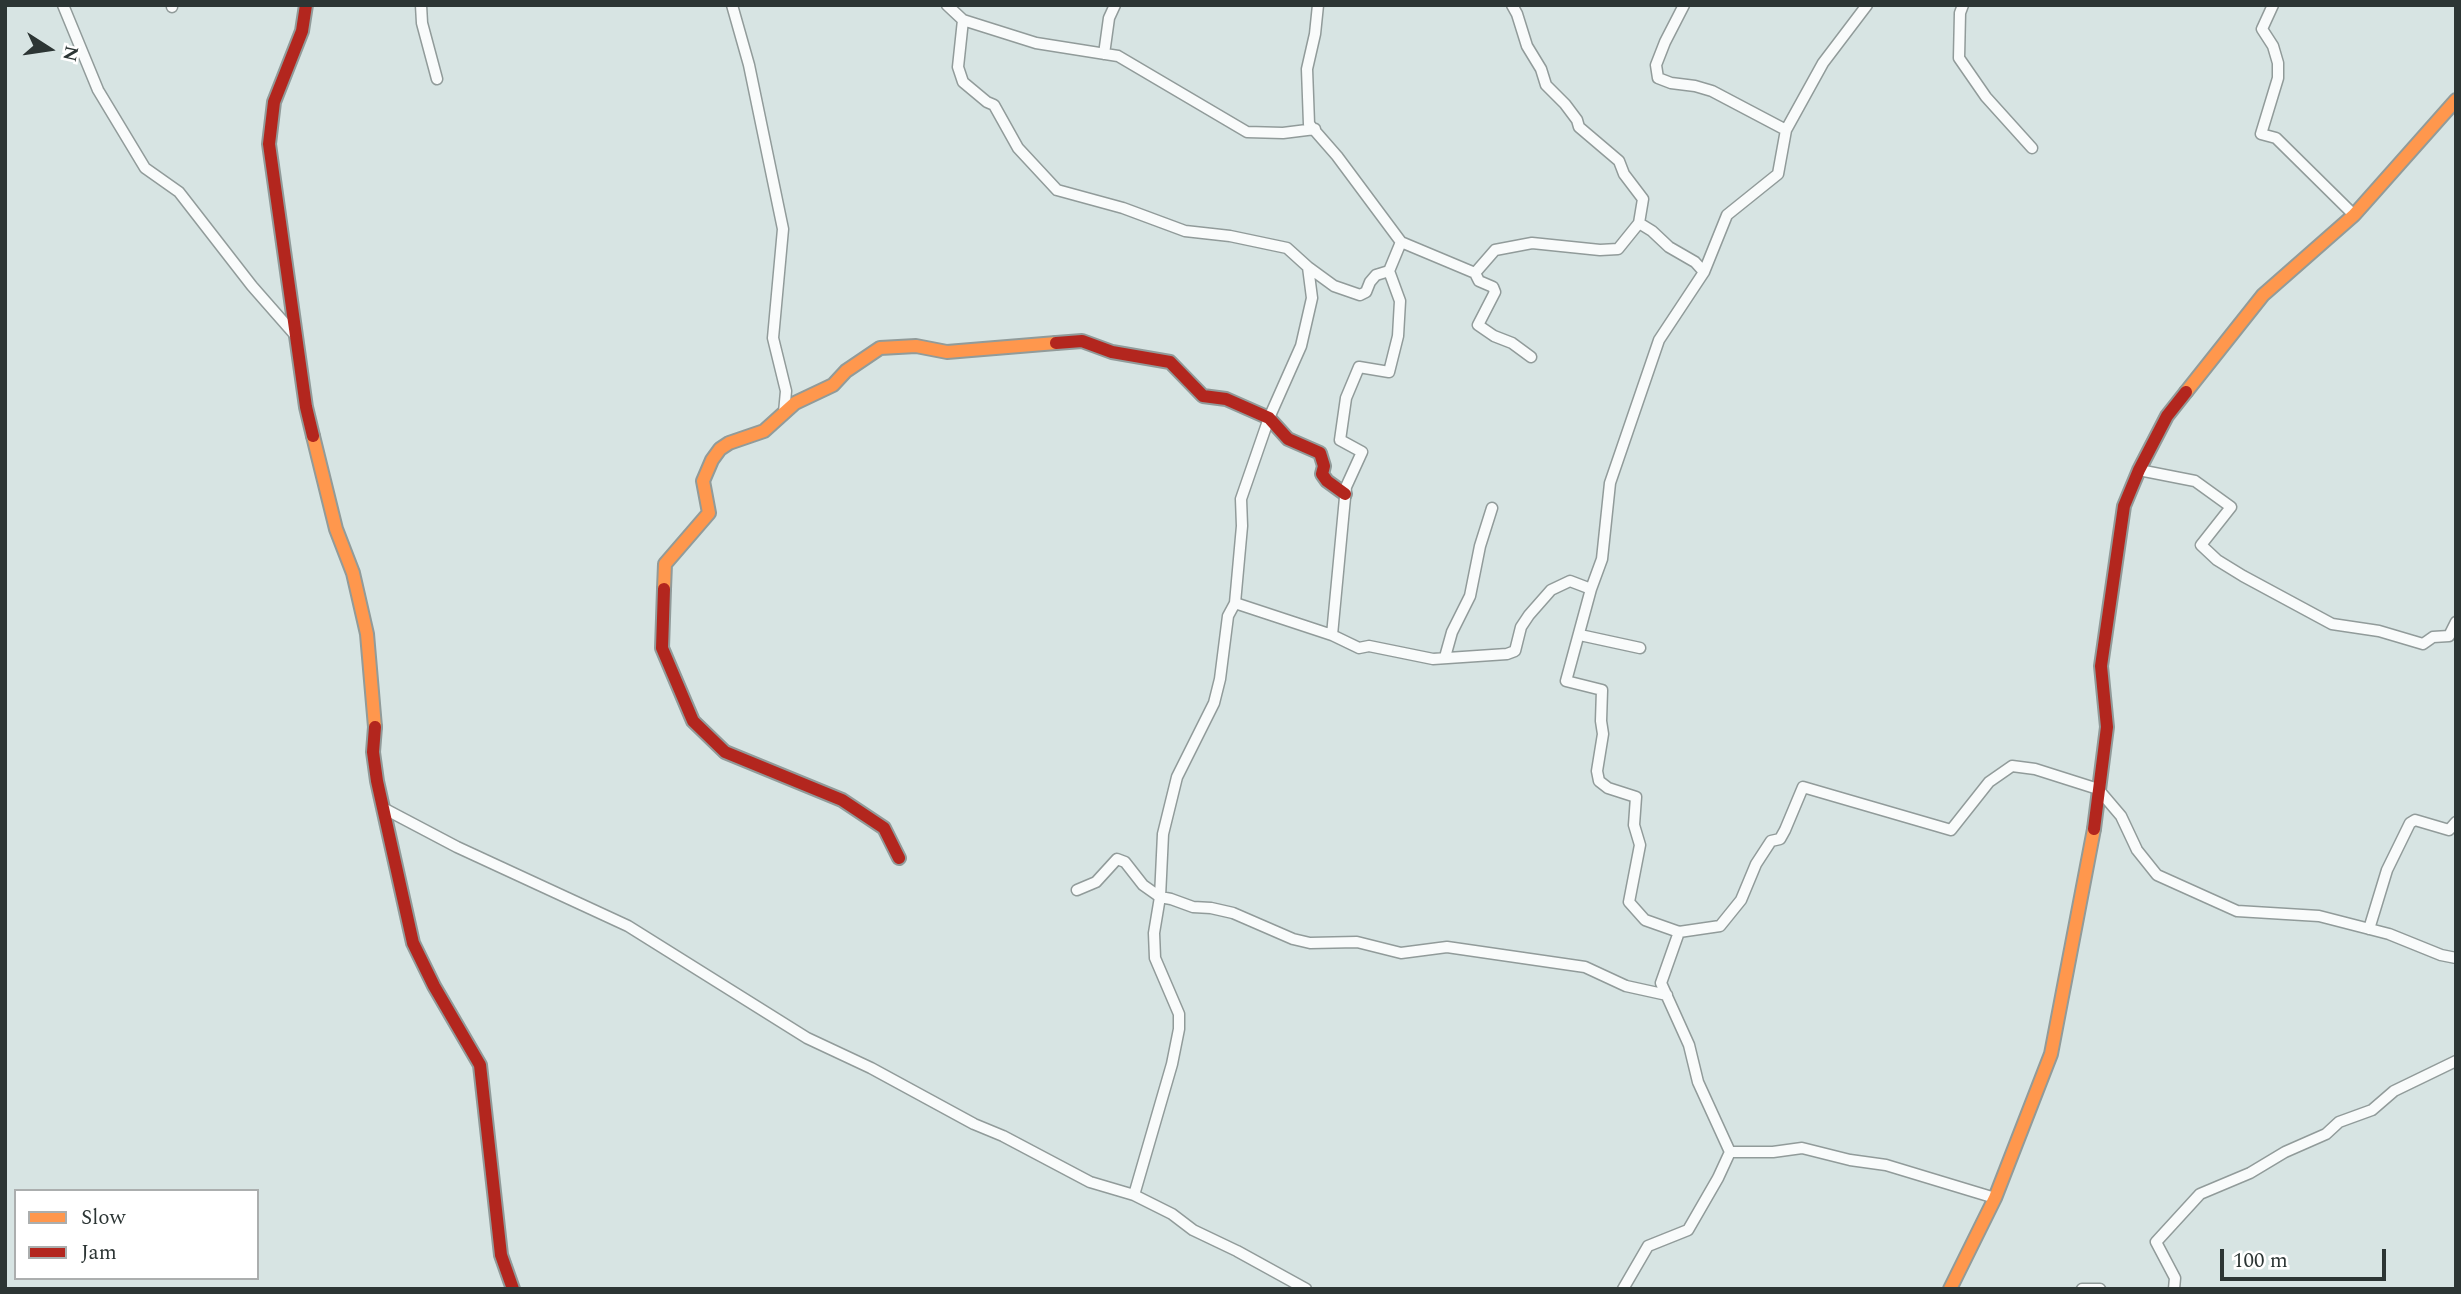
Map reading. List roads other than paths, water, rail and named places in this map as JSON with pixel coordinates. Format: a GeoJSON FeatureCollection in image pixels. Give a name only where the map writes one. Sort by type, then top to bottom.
{"type":"FeatureCollection","features":[{"type":"Feature","properties":{"kind":"street"},"geometry":{"type":"LineString","coordinates":[[63,5],[98,90],[145,168],[179,192],[252,286],[297,337]]}},
{"type":"Feature","properties":{"kind":"street"},"geometry":{"type":"LineString","coordinates":[[306,5],[302,31],[274,102],[269,144],[306,407],[336,529],[353,573],[367,634],[376,722],[373,752],[413,943],[434,986],[480,1065],[501,1255],[513,1289]]}},
{"type":"Feature","properties":{"kind":"street"},"geometry":{"type":"LineString","coordinates":[[421,5],[422,23],[437,79]]}},
{"type":"Feature","properties":{"kind":"street"},"geometry":{"type":"LineString","coordinates":[[732,5],[749,65],[783,229],[773,338],[786,391],[783,413]]}},
{"type":"Feature","properties":{"kind":"street"},"geometry":{"type":"LineString","coordinates":[[947,5],[963,20],[1036,43],[1118,56],[1247,132],[1283,133],[1315,129]]}},
{"type":"Feature","properties":{"kind":"street"},"geometry":{"type":"LineString","coordinates":[[1104,54],[1109,18],[1115,5]]}},
{"type":"Feature","properties":{"kind":"street"},"geometry":{"type":"LineString","coordinates":[[1318,5],[1307,69],[1310,124],[1401,242],[1475,273],[1479,281],[1493,288],[1495,292],[1478,325],[1494,336],[1512,343],[1531,357]]}},
{"type":"Feature","properties":{"kind":"street"},"geometry":{"type":"LineString","coordinates":[[1475,273],[1495,250],[1532,243],[1600,250],[1618,249],[1639,223],[1643,199],[1624,174],[1619,161],[1579,127],[1577,120],[1546,85],[1541,69],[1527,46],[1512,5]]}},
{"type":"Feature","properties":{"kind":"street"},"geometry":{"type":"LineString","coordinates":[[1684,5],[1656,65],[1658,78],[1712,91],[1786,130]]}},
{"type":"Feature","properties":{"kind":"street"},"geometry":{"type":"LineString","coordinates":[[1867,5],[1823,63],[1786,130],[1778,174],[1727,215],[1704,272],[1659,340],[1611,483],[1602,559],[1566,681],[1602,690],[1601,721],[1604,734],[1597,771],[1599,781],[1608,788],[1636,797],[1634,825],[1640,845],[1629,902],[1645,920],[1679,932],[1720,926],[1741,900],[1750,874],[1771,841],[1780,839],[1803,787],[1951,830],[1989,782],[2012,766],[2035,769],[2098,789],[2121,816],[2137,850],[2158,875],[2237,911],[2319,916],[2389,934],[2441,956],[2456,958]]}},
{"type":"Feature","properties":{"kind":"street"},"geometry":{"type":"LineString","coordinates":[[1963,5],[1959,58],[1986,97],[2032,148]]}},
{"type":"Feature","properties":{"kind":"street"},"geometry":{"type":"LineString","coordinates":[[2273,5],[2262,29],[2273,46],[2278,63],[2278,78],[2261,134],[2276,138],[2354,215]]}},
{"type":"Feature","properties":{"kind":"street"},"geometry":{"type":"LineString","coordinates":[[963,20],[958,67],[963,82],[987,102],[995,105],[1018,148],[1057,190],[1123,208],[1185,231],[1287,247],[1334,286],[1360,295],[1366,292],[1376,275],[1389,271]]}},
{"type":"Feature","properties":{"kind":"street"},"geometry":{"type":"LineString","coordinates":[[1950,1289],[1996,1198],[2051,1054],[2091,855],[2107,727],[2101,666],[2124,506],[2139,470],[2167,416],[2263,295],[2354,215],[2456,100]]}},
{"type":"Feature","properties":{"kind":"street"},"geometry":{"type":"LineString","coordinates":[[1639,223],[1695,262],[1704,272]]}},
{"type":"Feature","properties":{"kind":"street"},"geometry":{"type":"LineString","coordinates":[[1332,635],[1346,487],[1362,452],[1340,440],[1346,398],[1359,367],[1389,372],[1398,336],[1400,301],[1389,271],[1401,242]]}},
{"type":"Feature","properties":{"kind":"street"},"geometry":{"type":"LineString","coordinates":[[1134,1195],[1172,1063],[1179,1029],[1179,1014],[1155,958],[1154,933],[1160,897],[1163,834],[1177,776],[1214,703],[1220,679],[1228,615],[1234,603],[1242,526],[1241,499],[1269,418],[1301,346],[1312,298],[1308,267]]}},
{"type":"Feature","properties":{"kind":"street"},"geometry":{"type":"LineString","coordinates":[[899,858],[884,828],[842,800],[725,752],[693,721],[662,648],[665,564],[709,513],[703,481],[720,449],[729,443],[764,432],[795,403],[833,385],[846,371],[880,348],[916,346],[947,352],[1019,344],[1082,341],[1112,352],[1170,362],[1203,396],[1226,399],[1269,418],[1287,439],[1320,453],[1324,466],[1322,474],[1345,494]]}},
{"type":"Feature","properties":{"kind":"street"},"geometry":{"type":"LineString","coordinates":[[2139,470],[2196,481],[2231,507],[2201,545],[2217,560],[2243,576],[2332,624],[2379,631],[2423,644],[2433,637],[2449,636],[2456,622]]}},
{"type":"Feature","properties":{"kind":"street"},"geometry":{"type":"LineString","coordinates":[[1445,657],[1452,632],[1470,596],[1480,546],[1492,508]]}},
{"type":"Feature","properties":{"kind":"street"},"geometry":{"type":"LineString","coordinates":[[1234,603],[1332,635],[1359,648],[1369,646],[1433,659],[1495,656],[1515,651],[1521,627],[1551,590],[1570,581],[1591,589]]}},
{"type":"Feature","properties":{"kind":"street"},"geometry":{"type":"LineString","coordinates":[[1580,635],[1640,648]]}},
{"type":"Feature","properties":{"kind":"street"},"geometry":{"type":"LineString","coordinates":[[383,808],[457,847],[628,926],[807,1038],[871,1068],[974,1124],[1013,1141],[1090,1182],[1134,1195],[1172,1214],[1193,1230],[1306,1289]]}},
{"type":"Feature","properties":{"kind":"street"},"geometry":{"type":"LineString","coordinates":[[2370,929],[2387,870],[2410,822],[2415,820],[2449,830],[2456,822]]}},
{"type":"Feature","properties":{"kind":"street"},"geometry":{"type":"LineString","coordinates":[[1077,890],[1096,882],[1116,859],[1125,862],[1143,885],[1160,897],[1193,907],[1211,908],[1233,914],[1293,939],[1310,943],[1357,942],[1401,953],[1447,947],[1585,967],[1626,986],[1667,995]]}},
{"type":"Feature","properties":{"kind":"street"},"geometry":{"type":"LineString","coordinates":[[1623,1289],[1648,1247],[1688,1230],[1730,1152],[1698,1082],[1689,1045],[1661,983],[1679,932]]}},
{"type":"Feature","properties":{"kind":"street"},"geometry":{"type":"LineString","coordinates":[[2174,1289],[2175,1278],[2157,1242],[2200,1194],[2250,1174],[2285,1152],[2326,1135],[2339,1122],[2372,1110],[2394,1091],[2456,1061]]}},
{"type":"Feature","properties":{"kind":"street"},"geometry":{"type":"LineString","coordinates":[[1730,1152],[1773,1152],[1802,1148],[1850,1160],[1886,1165],[1996,1198]]}},
{"type":"Feature","properties":{"kind":"street"},"geometry":{"type":"LineString","coordinates":[[2082,1289],[2101,1289]]}}]}
